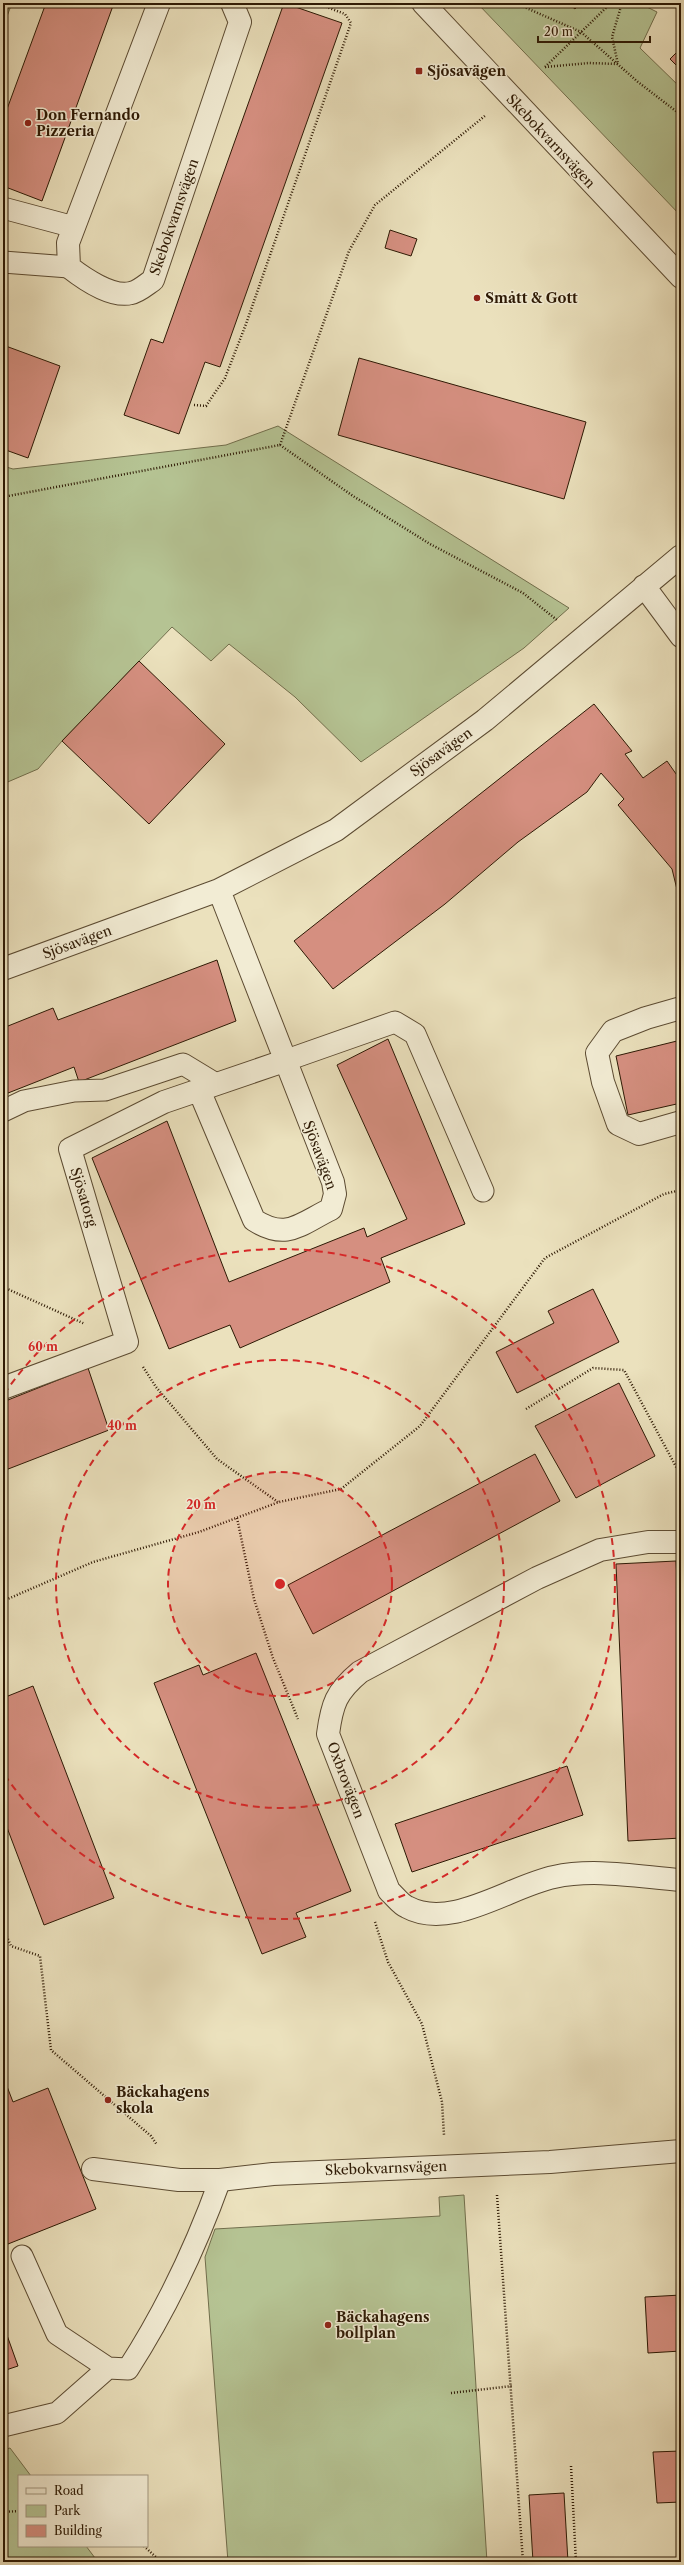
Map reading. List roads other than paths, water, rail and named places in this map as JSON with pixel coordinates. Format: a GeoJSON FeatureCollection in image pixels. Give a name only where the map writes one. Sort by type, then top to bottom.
{"type":"FeatureCollection","features":[{"type":"Feature","properties":{"kind":"street"},"geometry":{"type":"LineString","coordinates":[[69,267],[68,243],[160,3]]}},
{"type":"Feature","properties":{"kind":"street","name":"Skebokvarnsvägen"},"geometry":{"type":"LineString","coordinates":[[69,267],[85,280],[107,290],[131,294],[153,280],[240,22],[232,3]]}},
{"type":"Feature","properties":{"kind":"street","name":"Skebokvarnsvägen"},"geometry":{"type":"LineString","coordinates":[[422,3],[681,277]]}},
{"type":"Feature","properties":{"kind":"street","name":"Sjösavägen"},"geometry":{"type":"LineString","coordinates":[[3,969],[219,890],[336,830],[485,720],[681,556]]}},
{"type":"Feature","properties":{"kind":"street"},"geometry":{"type":"LineString","coordinates":[[644,586],[681,636]]}},
{"type":"Feature","properties":{"kind":"street","name":"Sjösavägen"},"geometry":{"type":"LineString","coordinates":[[207,1087],[254,1220],[269,1230],[286,1232],[331,1209],[335,1194],[333,1182],[284,1061],[219,890]]}},
{"type":"Feature","properties":{"kind":"street"},"geometry":{"type":"LineString","coordinates":[[681,1008],[646,1018],[614,1031],[597,1053],[603,1082],[618,1124],[639,1134],[681,1122]]}},
{"type":"Feature","properties":{"kind":"street","name":"Sjösatorg"},"geometry":{"type":"LineString","coordinates":[[3,1388],[127,1342],[70,1149],[164,1102],[284,1061]]}},
{"type":"Feature","properties":{"kind":"street","name":"Oxbrovägen"},"geometry":{"type":"LineString","coordinates":[[681,1542],[648,1542],[600,1550],[537,1578],[360,1672],[342,1687],[332,1708],[328,1734],[389,1891],[406,1907],[426,1915],[450,1915],[554,1877],[584,1873],[681,1880]]}},
{"type":"Feature","properties":{"kind":"street","name":"Skebokvarnsvägen"},"geometry":{"type":"LineString","coordinates":[[93,2169],[179,2180],[220,2180],[281,2173],[550,2162],[681,2151]]}},
{"type":"Feature","properties":{"kind":"lane"},"geometry":{"type":"LineString","coordinates":[[3,208],[74,227]]}},
{"type":"Feature","properties":{"kind":"lane"},"geometry":{"type":"LineString","coordinates":[[3,262],[69,267]]}},
{"type":"Feature","properties":{"kind":"lane"},"geometry":{"type":"LineString","coordinates":[[284,1061],[395,1022],[416,1034],[483,1191]]}},
{"type":"Feature","properties":{"kind":"lane"},"geometry":{"type":"LineString","coordinates":[[3,1111],[24,1100],[74,1091],[105,1090],[183,1064],[207,1087]]}},
{"type":"Feature","properties":{"kind":"lane"},"geometry":{"type":"LineString","coordinates":[[22,2256],[57,2334],[108,2368],[128,2369],[150,2335],[200,2237],[220,2180]]}},
{"type":"Feature","properties":{"kind":"lane"},"geometry":{"type":"LineString","coordinates":[[3,2426],[57,2413],[108,2368]]}},
{"type":"Feature","properties":{"kind":"place","name":"Sjösavägen"},"geometry":{"type":"Point","coordinates":[419,71]}},
{"type":"Feature","properties":{"kind":"place","name":"Don Fernando Pizzeria"},"geometry":{"type":"Point","coordinates":[28,123]}},
{"type":"Feature","properties":{"kind":"place","name":"Smått & Gott"},"geometry":{"type":"Point","coordinates":[477,298]}},
{"type":"Feature","properties":{"kind":"place","name":"Bäckahagens skola"},"geometry":{"type":"Point","coordinates":[108,2100]}},
{"type":"Feature","properties":{"kind":"place","name":"Bäckahagens bollplan"},"geometry":{"type":"Point","coordinates":[328,2325]}}]}
